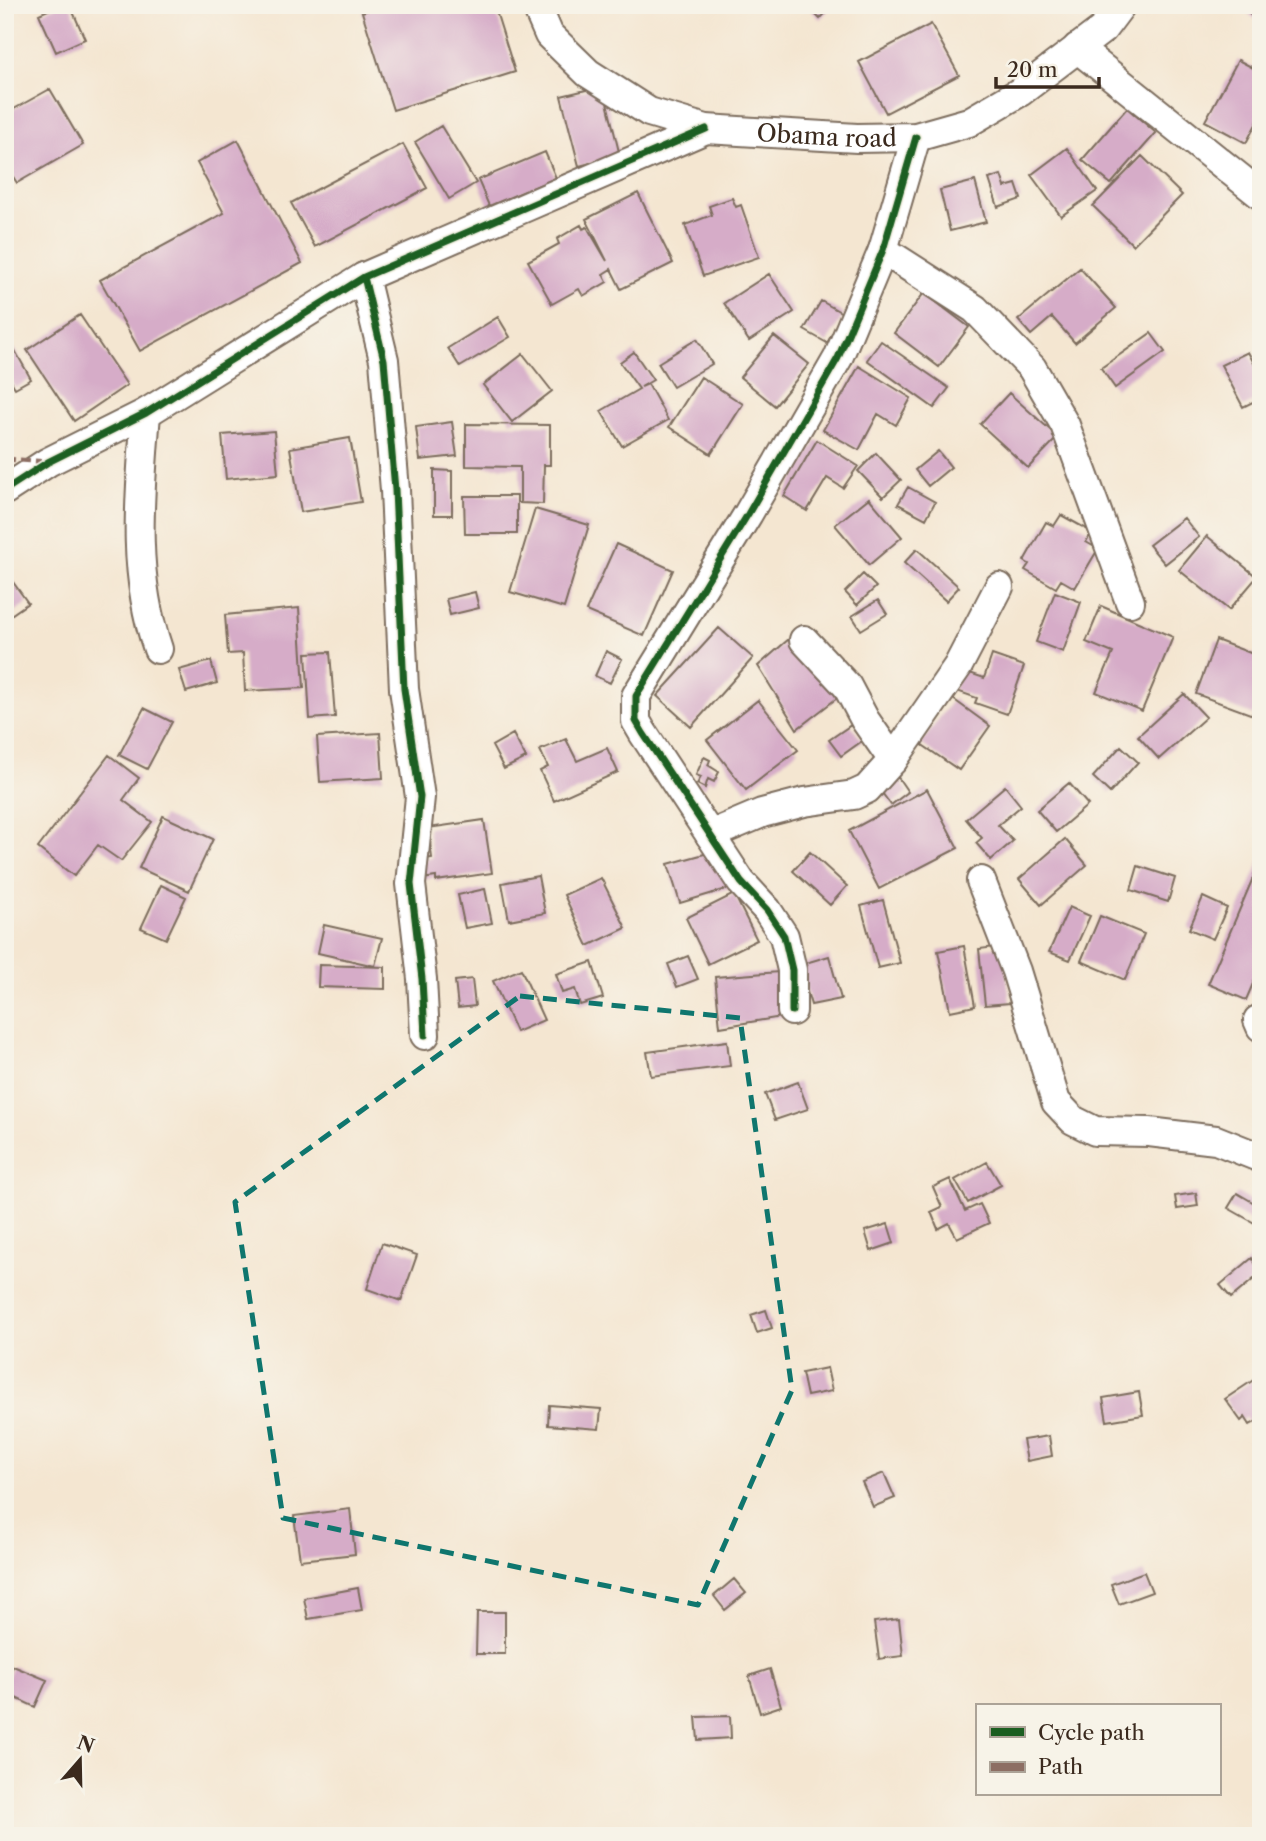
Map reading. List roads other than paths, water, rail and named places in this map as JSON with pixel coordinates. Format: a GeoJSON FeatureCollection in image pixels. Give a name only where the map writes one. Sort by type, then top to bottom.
{"type":"FeatureCollection","features":[{"type":"Feature","properties":{"kind":"street","name":"Obama road"},"geometry":{"type":"LineString","coordinates":[[536,5],[549,35],[587,73],[649,112],[706,129],[857,138],[916,138],[970,122],[1020,92],[1103,29],[1121,5]]}},
{"type":"Feature","properties":{"kind":"street"},"geometry":{"type":"LineString","coordinates":[[1077,48],[1261,195]]}},
{"type":"Feature","properties":{"kind":"street"},"geometry":{"type":"LineString","coordinates":[[5,490],[48,462],[146,413],[364,277],[706,129]]}},
{"type":"Feature","properties":{"kind":"street"},"geometry":{"type":"LineString","coordinates":[[792,1011],[792,970],[784,936],[767,910],[741,882],[642,733],[636,722],[636,696],[748,514],[838,358],[883,250],[916,138]]}},
{"type":"Feature","properties":{"kind":"street"},"geometry":{"type":"LineString","coordinates":[[883,250],[975,309],[1032,368],[1065,425],[1130,602]]}},
{"type":"Feature","properties":{"kind":"street"},"geometry":{"type":"LineString","coordinates":[[364,277],[384,360],[396,490],[404,689],[420,796],[411,884],[422,979],[425,1035]]}},
{"type":"Feature","properties":{"kind":"street"},"geometry":{"type":"LineString","coordinates":[[146,413],[139,501],[139,568],[145,612],[158,649]]}},
{"type":"Feature","properties":{"kind":"street"},"geometry":{"type":"LineString","coordinates":[[710,835],[772,810],[804,802],[854,795],[874,783],[893,760],[963,657],[999,586]]}},
{"type":"Feature","properties":{"kind":"street"},"geometry":{"type":"LineString","coordinates":[[804,640],[847,686],[865,720],[893,760]]}},
{"type":"Feature","properties":{"kind":"street"},"geometry":{"type":"LineString","coordinates":[[981,881],[1016,971],[1056,1102],[1063,1112],[1095,1131],[1149,1132],[1216,1140],[1261,1158]]}}]}
